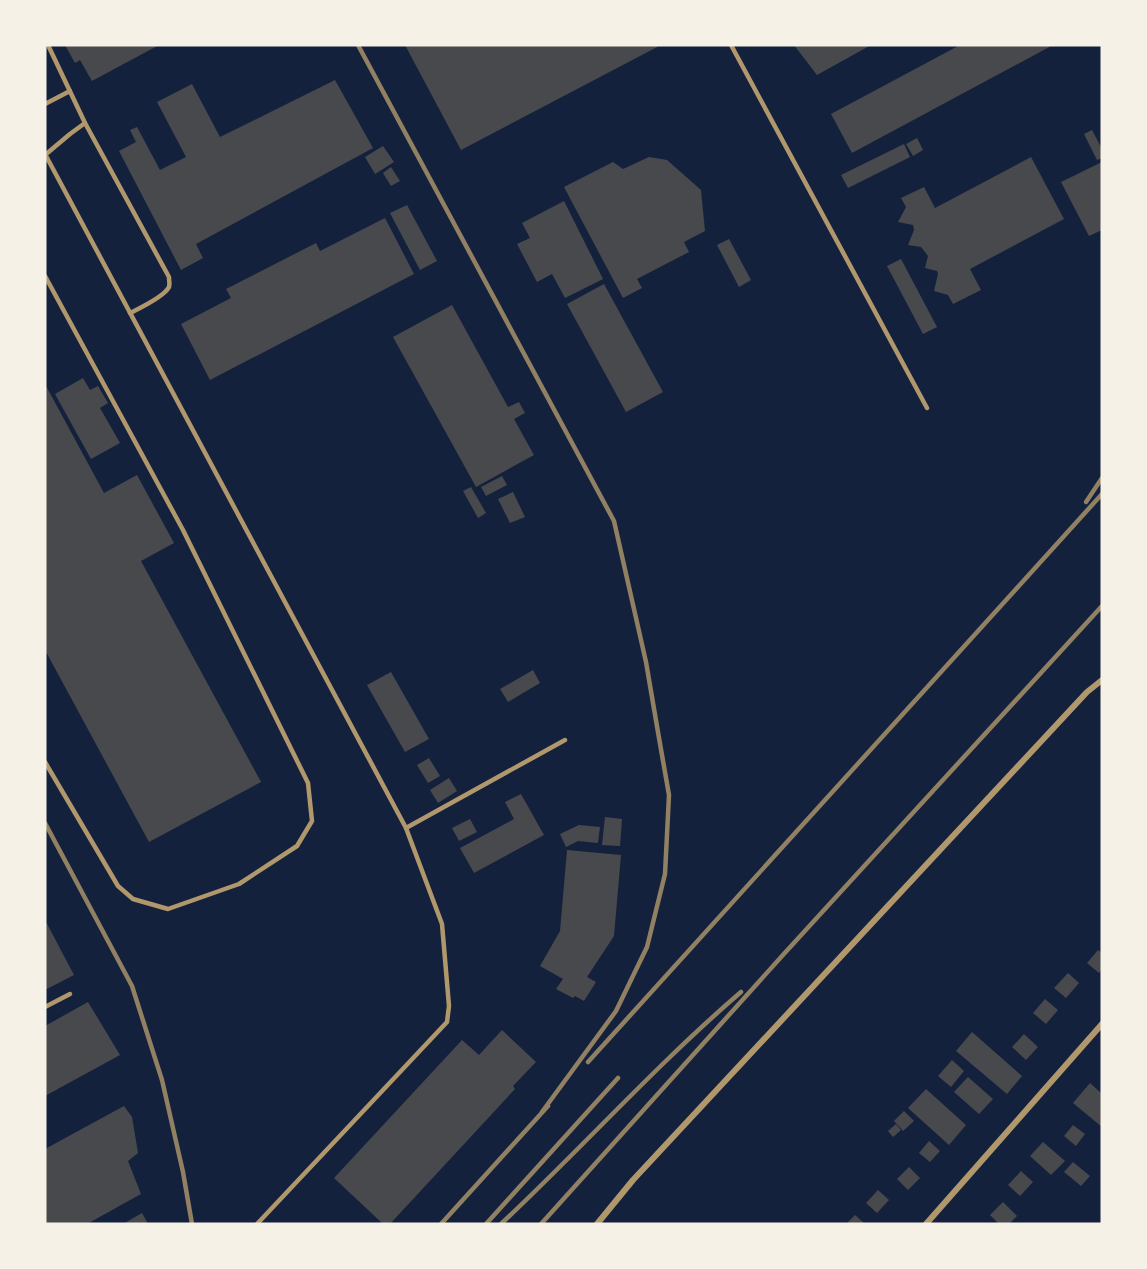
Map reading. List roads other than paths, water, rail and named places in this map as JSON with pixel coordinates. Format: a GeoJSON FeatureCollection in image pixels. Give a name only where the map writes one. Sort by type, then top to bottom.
{"type":"FeatureCollection","features":[{"type":"Feature","properties":{"kind":"street"},"geometry":{"type":"LineString","coordinates":[[597,1224],[657,1153],[1087,692],[1102,680]]}},
{"type":"Feature","properties":{"kind":"street"},"geometry":{"type":"LineString","coordinates":[[926,1224],[1102,1024]]}},
{"type":"Feature","properties":{"kind":"lane"},"geometry":{"type":"LineString","coordinates":[[48,45],[85,123],[169,277],[170,284],[167,290],[130,314]]}},
{"type":"Feature","properties":{"kind":"lane"},"geometry":{"type":"LineString","coordinates":[[731,45],[927,408]]}},
{"type":"Feature","properties":{"kind":"lane"},"geometry":{"type":"LineString","coordinates":[[45,104],[70,91]]}},
{"type":"Feature","properties":{"kind":"lane"},"geometry":{"type":"LineString","coordinates":[[85,123],[45,155],[406,828],[442,924],[449,1006],[447,1022],[257,1224]]}},
{"type":"Feature","properties":{"kind":"lane"},"geometry":{"type":"LineString","coordinates":[[45,276],[48,286],[183,530],[309,783],[312,821],[297,846],[239,884],[168,909],[133,899],[118,886],[45,762]]}},
{"type":"Feature","properties":{"kind":"lane"},"geometry":{"type":"LineString","coordinates":[[406,828],[565,740]]}},
{"type":"Feature","properties":{"kind":"lane"},"geometry":{"type":"LineString","coordinates":[[45,1007],[70,994]]}},
{"type":"Feature","properties":{"kind":"railway"},"geometry":{"type":"LineString","coordinates":[[358,45],[614,521],[646,662],[669,795],[665,874],[647,947],[616,1011],[542,1112]]}},
{"type":"Feature","properties":{"kind":"railway"},"geometry":{"type":"LineString","coordinates":[[1086,502],[1102,478]]}},
{"type":"Feature","properties":{"kind":"railway"},"geometry":{"type":"LineString","coordinates":[[588,1062],[1102,494]]}},
{"type":"Feature","properties":{"kind":"railway"},"geometry":{"type":"LineString","coordinates":[[541,1224],[1102,606]]}},
{"type":"Feature","properties":{"kind":"railway"},"geometry":{"type":"LineString","coordinates":[[45,823],[132,986],[162,1080],[192,1224]]}},
{"type":"Feature","properties":{"kind":"railway"},"geometry":{"type":"LineString","coordinates":[[501,1224],[679,1048],[741,992]]}},
{"type":"Feature","properties":{"kind":"railway"},"geometry":{"type":"LineString","coordinates":[[486,1224],[618,1078]]}},
{"type":"Feature","properties":{"kind":"railway"},"geometry":{"type":"LineString","coordinates":[[441,1224],[548,1106]]}}]}
